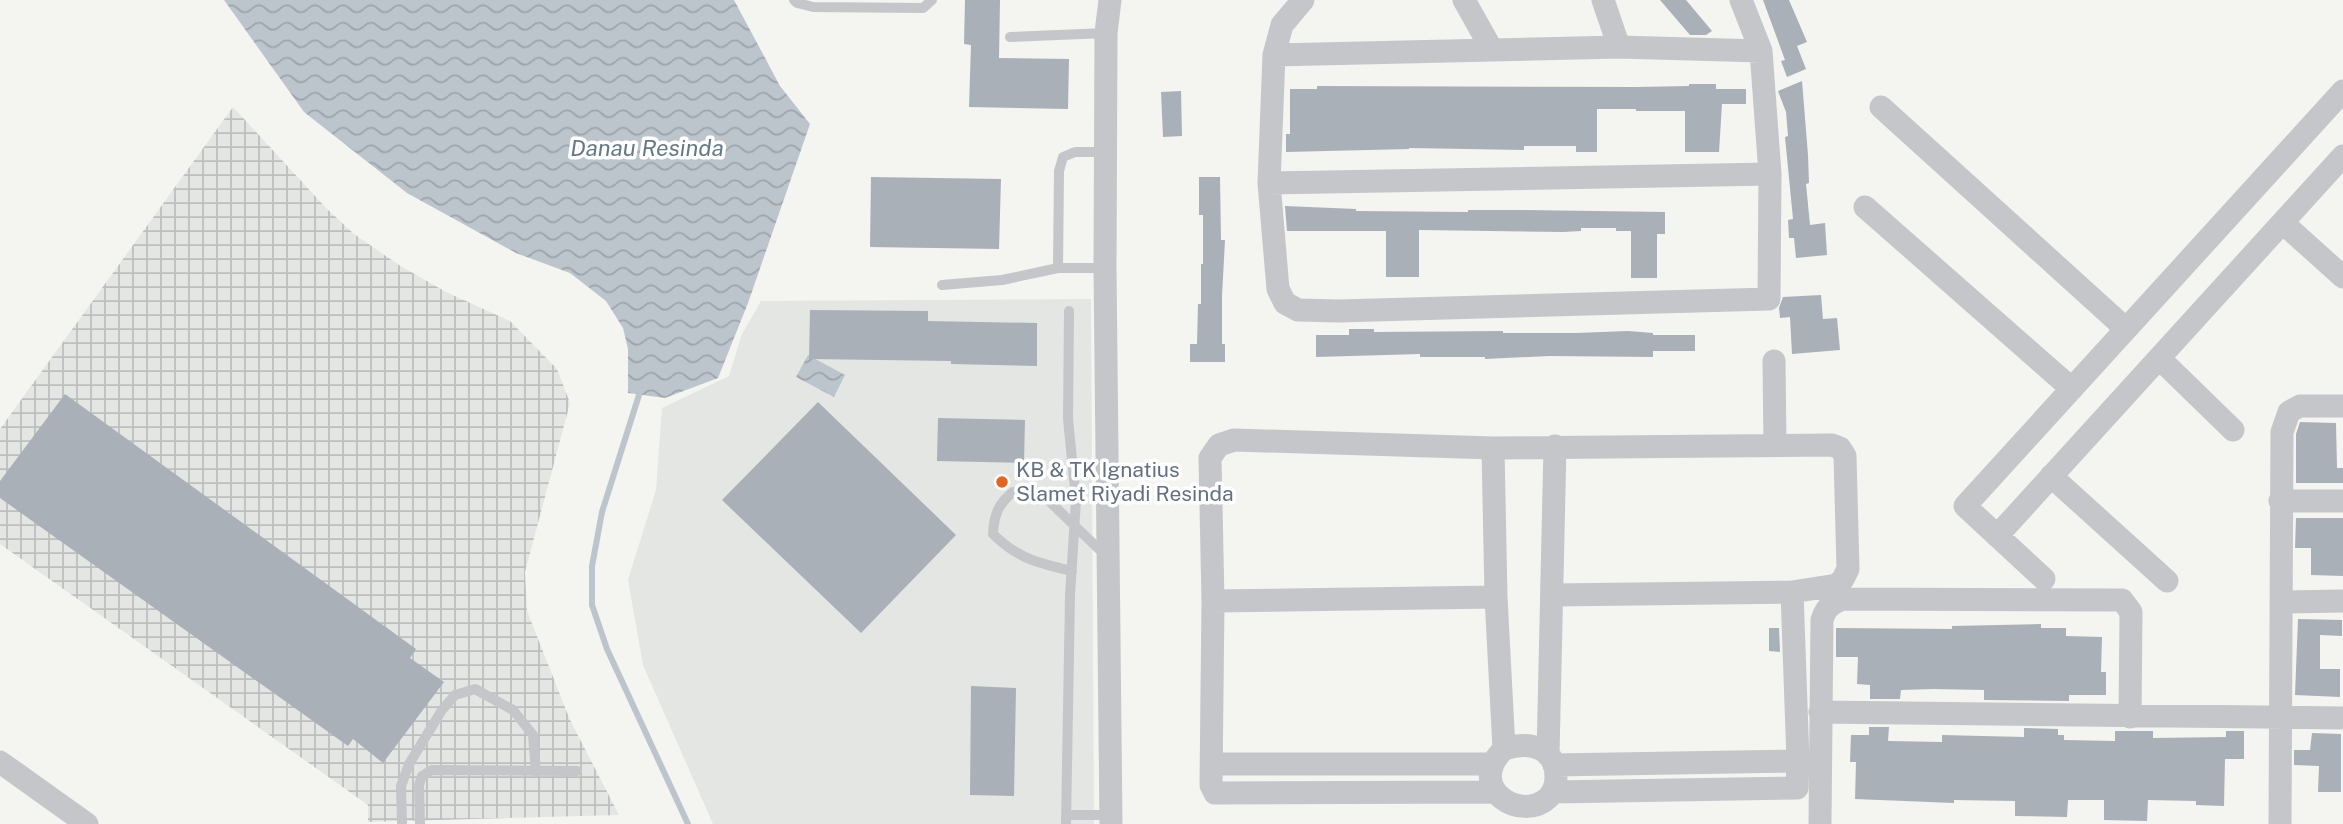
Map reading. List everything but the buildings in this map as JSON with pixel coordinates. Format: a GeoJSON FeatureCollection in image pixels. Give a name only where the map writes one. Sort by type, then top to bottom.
{"type":"FeatureCollection","features":[{"type":"Feature","properties":{"kind":"street"},"geometry":{"type":"LineString","coordinates":[[1110,0],[1106,33],[1105,268],[1111,820]]}},
{"type":"Feature","properties":{"kind":"street"},"geometry":{"type":"LineString","coordinates":[[1303,0],[1282,25],[1274,55],[1269,183],[1278,289],[1285,303],[1298,310],[1339,311],[1769,299],[1770,174],[1761,51],[1741,0]]}},
{"type":"Feature","properties":{"kind":"street"},"geometry":{"type":"LineString","coordinates":[[1464,0],[1492,50]]}},
{"type":"Feature","properties":{"kind":"street"},"geometry":{"type":"LineString","coordinates":[[1603,0],[1619,47]]}},
{"type":"Feature","properties":{"kind":"street"},"geometry":{"type":"LineString","coordinates":[[1274,55],[1619,47],[1761,51]]}},
{"type":"Feature","properties":{"kind":"street"},"geometry":{"type":"LineString","coordinates":[[2044,579],[1965,506],[2343,91]]}},
{"type":"Feature","properties":{"kind":"street"},"geometry":{"type":"LineString","coordinates":[[1881,107],[2126,329]]}},
{"type":"Feature","properties":{"kind":"street"},"geometry":{"type":"LineString","coordinates":[[1997,536],[2343,156]]}},
{"type":"Feature","properties":{"kind":"street"},"geometry":{"type":"LineString","coordinates":[[1269,183],[1770,174]]}},
{"type":"Feature","properties":{"kind":"street"},"geometry":{"type":"LineString","coordinates":[[1865,207],[2072,389]]}},
{"type":"Feature","properties":{"kind":"street"},"geometry":{"type":"LineString","coordinates":[[2283,223],[2343,277]]}},
{"type":"Feature","properties":{"kind":"street"},"geometry":{"type":"LineString","coordinates":[[2159,358],[2232,430]]}},
{"type":"Feature","properties":{"kind":"street"},"geometry":{"type":"LineString","coordinates":[[1774,361],[1775,445]]}},
{"type":"Feature","properties":{"kind":"street"},"geometry":{"type":"LineString","coordinates":[[2280,824],[2282,432],[2289,412],[2300,405],[2343,406]]}},
{"type":"Feature","properties":{"kind":"street"},"geometry":{"type":"LineString","coordinates":[[1553,595],[1792,592],[1837,585],[1848,569],[1845,456],[1840,448],[1832,445],[1555,446],[1493,448],[1234,440],[1219,445],[1210,458],[1213,601],[1211,785],[1215,793],[1502,808],[1534,816],[1553,792],[1556,779],[1551,760],[1553,595],[1555,446]]}},
{"type":"Feature","properties":{"kind":"street"},"geometry":{"type":"LineString","coordinates":[[1493,448],[1498,756],[1489,778],[1502,808]]}},
{"type":"Feature","properties":{"kind":"street"},"geometry":{"type":"LineString","coordinates":[[2051,476],[2166,580]]}},
{"type":"Feature","properties":{"kind":"street"},"geometry":{"type":"LineString","coordinates":[[2280,501],[2343,501]]}},
{"type":"Feature","properties":{"kind":"street"},"geometry":{"type":"LineString","coordinates":[[1553,792],[1795,789],[1799,785],[1792,592]]}},
{"type":"Feature","properties":{"kind":"street"},"geometry":{"type":"LineString","coordinates":[[1213,601],[1496,597]]}},
{"type":"Feature","properties":{"kind":"street"},"geometry":{"type":"LineString","coordinates":[[1820,824],[1822,620],[1825,610],[1843,599],[2122,600],[2131,612],[2130,717]]}},
{"type":"Feature","properties":{"kind":"street"},"geometry":{"type":"LineString","coordinates":[[2281,602],[2343,601]]}},
{"type":"Feature","properties":{"kind":"street"},"geometry":{"type":"LineString","coordinates":[[1820,712],[2343,718]]}},
{"type":"Feature","properties":{"kind":"street"},"geometry":{"type":"LineString","coordinates":[[1212,764],[1498,756],[1518,744],[1539,748],[1551,760],[1798,761]]}},
{"type":"Feature","properties":{"kind":"street"},"geometry":{"type":"LineString","coordinates":[[0,762],[87,824]]}},
{"type":"Feature","properties":{"kind":"lane"},"geometry":{"type":"LineString","coordinates":[[794,0],[813,7],[923,9],[932,0]]}},
{"type":"Feature","properties":{"kind":"lane"},"geometry":{"type":"LineString","coordinates":[[1010,37],[1106,33]]}},
{"type":"Feature","properties":{"kind":"lane"},"geometry":{"type":"LineString","coordinates":[[1058,268],[1059,171],[1063,158],[1075,152],[1105,152]]}},
{"type":"Feature","properties":{"kind":"lane"},"geometry":{"type":"LineString","coordinates":[[942,285],[1002,280],[1058,268],[1105,268]]}},
{"type":"Feature","properties":{"kind":"lane"},"geometry":{"type":"LineString","coordinates":[[1069,311],[1068,419],[1075,525],[1067,820],[1111,820]]}},
{"type":"Feature","properties":{"kind":"lane"},"geometry":{"type":"LineString","coordinates":[[1072,571],[1029,561],[1005,546],[993,534],[994,519],[1000,502],[1013,492],[1046,499],[1110,560]]}},
{"type":"Feature","properties":{"kind":"lane"},"geometry":{"type":"LineString","coordinates":[[402,824],[401,786],[412,757],[442,710],[455,695],[475,689],[513,710],[533,735],[536,772]]}},
{"type":"Feature","properties":{"kind":"lane"},"geometry":{"type":"LineString","coordinates":[[412,757],[419,769],[577,771]]}},
{"type":"Feature","properties":{"kind":"lane"},"geometry":{"type":"LineString","coordinates":[[420,824],[419,785],[422,776],[432,770]]}},
{"type":"Feature","properties":{"kind":"shaded area"},"geometry":{"type":"Polygon","coordinates":[[[233,107],[326,208],[354,234],[399,265],[446,292],[510,321],[557,369],[570,403],[525,572],[527,611],[570,720],[619,815],[368,822],[368,805],[0,544],[0,429],[233,107]]]}},
{"type":"Feature","properties":{"kind":"shaded area"},"geometry":{"type":"Polygon","coordinates":[[[1091,299],[1094,824],[713,824],[643,665],[628,580],[656,490],[662,408],[729,376],[742,334],[761,301],[1091,299]]]}},
{"type":"Feature","properties":{"kind":"water","name":"Danau Resinda"},"geometry":{"type":"Polygon","coordinates":[[[224,0],[734,0],[780,86],[810,124],[748,303],[718,378],[665,398],[628,393],[628,349],[623,328],[606,301],[570,273],[516,253],[407,193],[304,112],[224,0]]]}},
{"type":"Feature","properties":{"kind":"water"},"geometry":{"type":"Polygon","coordinates":[[[808,355],[845,375],[834,397],[796,377],[808,355]]]}},
{"type":"Feature","properties":{"kind":"waterway"},"geometry":{"type":"LineString","coordinates":[[639,395],[602,512],[592,566],[592,605],[607,649],[688,824]]}},
{"type":"Feature","properties":{"kind":"place","name":"KB & TK Ignatius Slamet Riyadi Resinda"},"geometry":{"type":"Point","coordinates":[1002,482]}}]}
